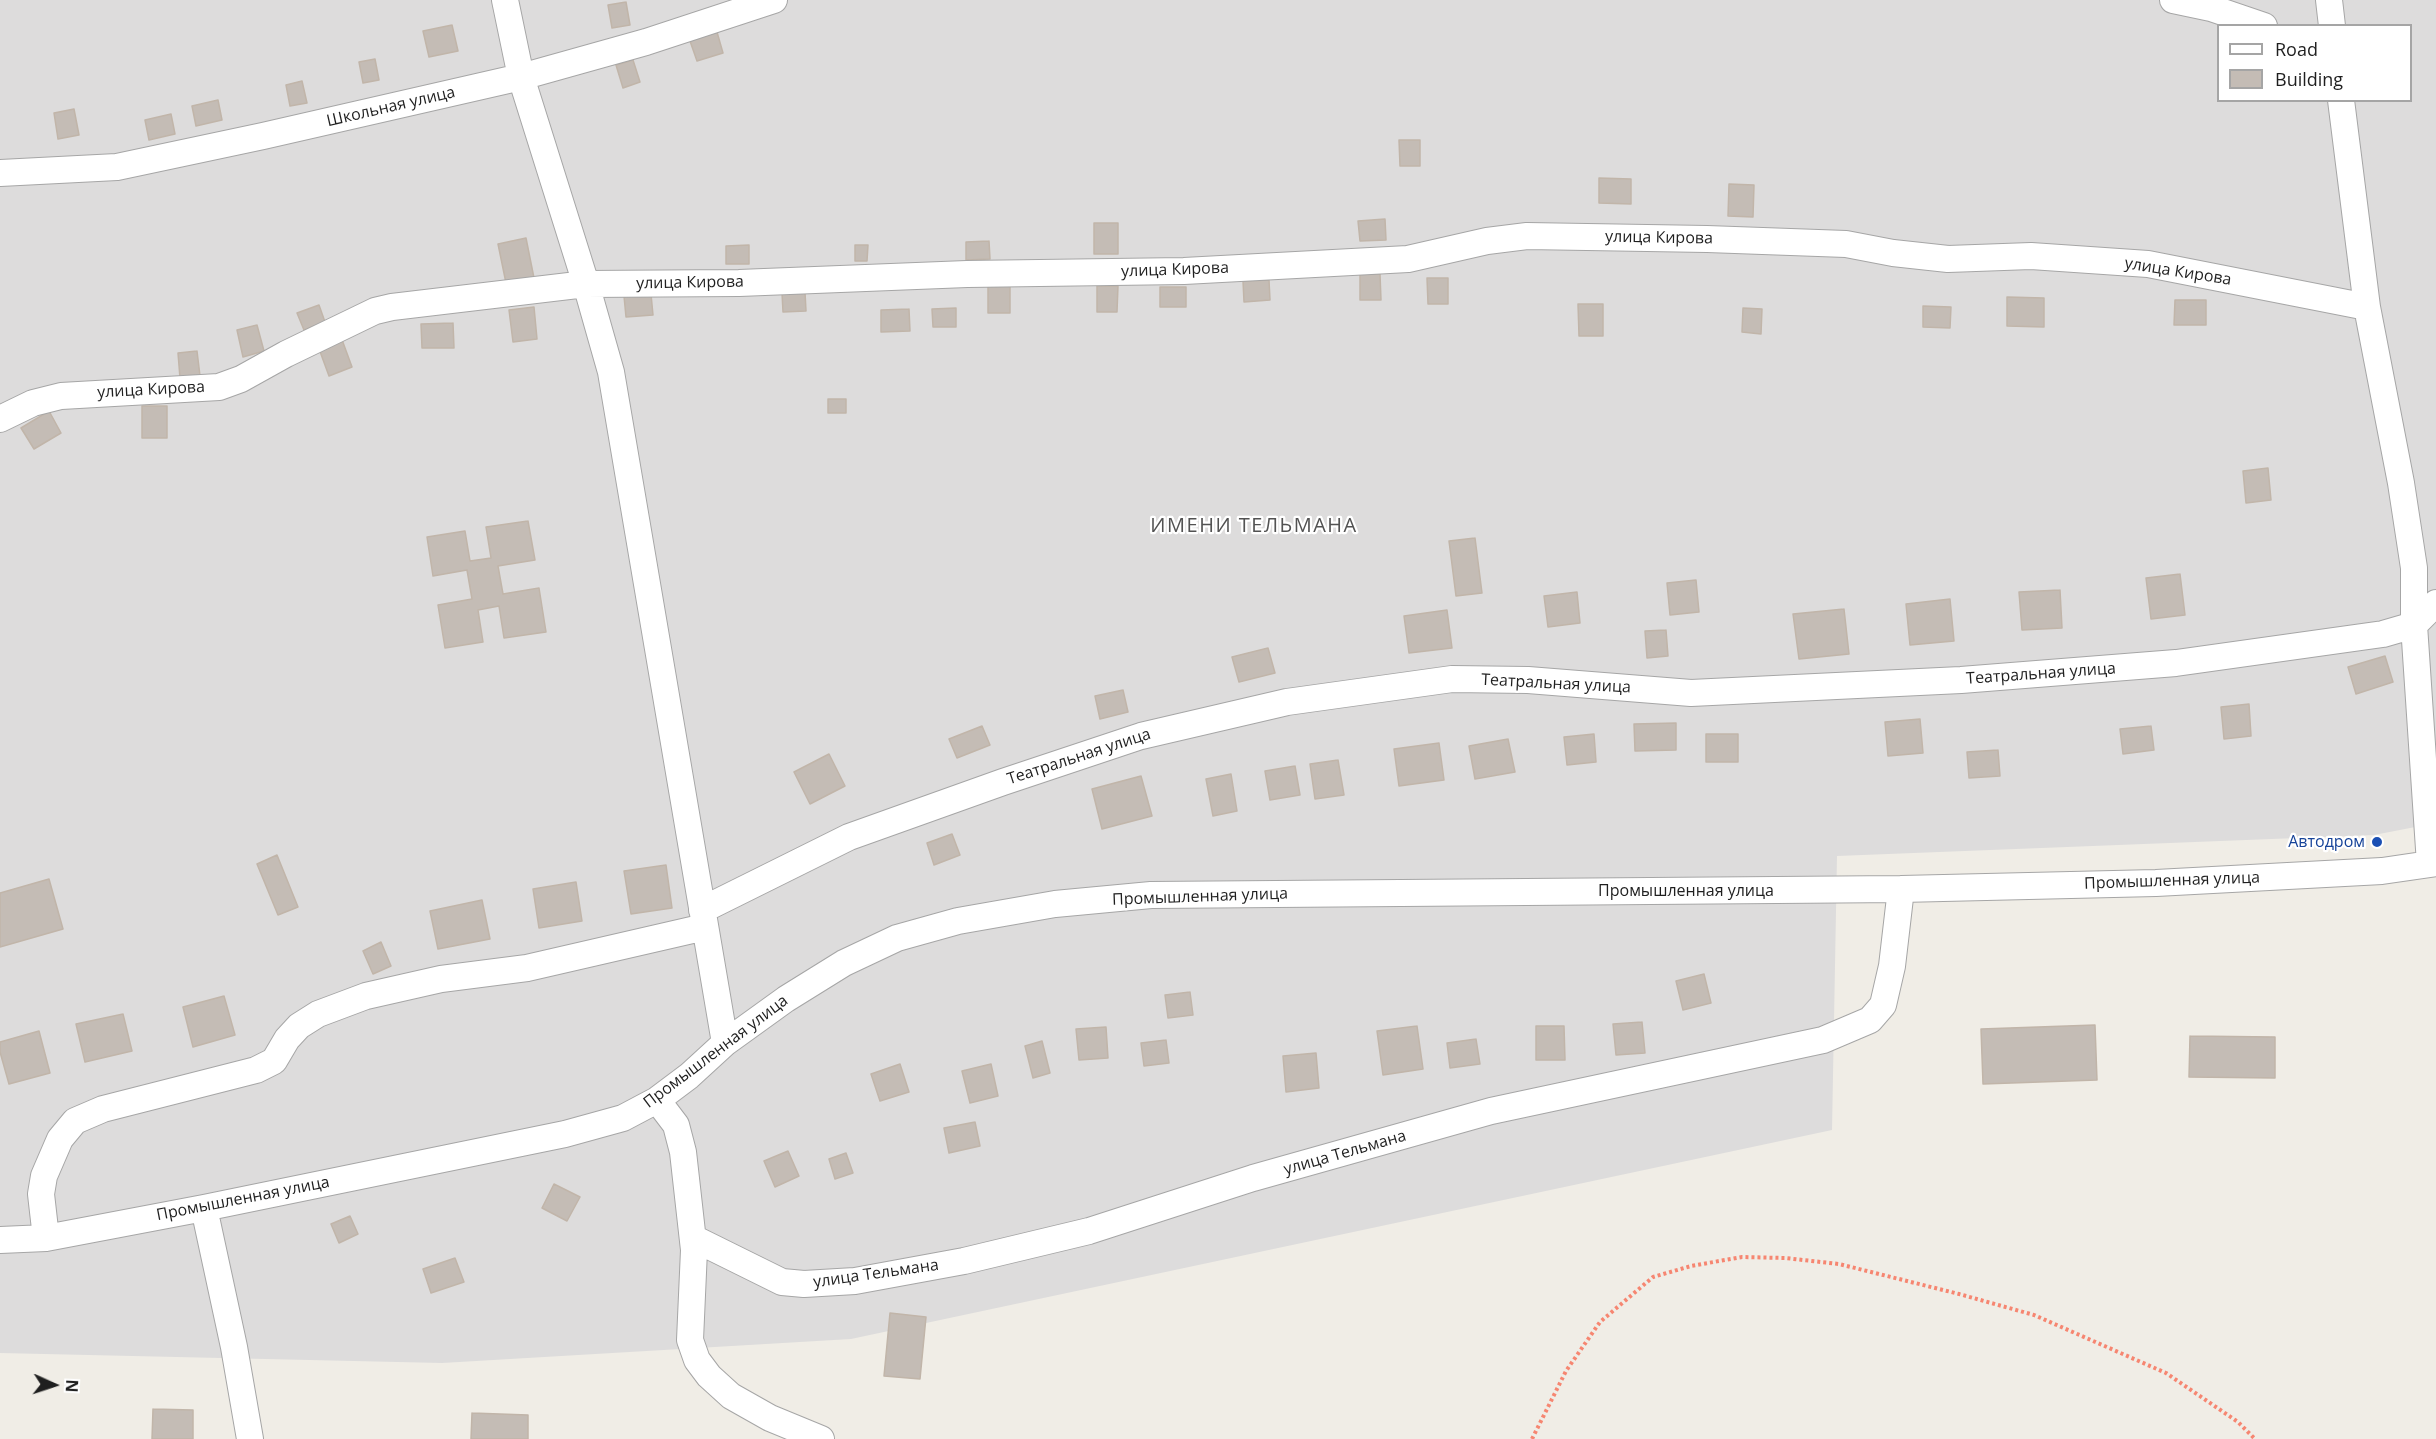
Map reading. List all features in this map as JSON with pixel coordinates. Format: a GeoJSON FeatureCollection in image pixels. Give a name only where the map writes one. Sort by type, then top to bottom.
{"type":"FeatureCollection","features":[{"type":"Feature","properties":{"kind":"street"},"geometry":{"type":"LineString","coordinates":[[505,0],[520,76],[586,284],[611,372],[724,1043]]}},
{"type":"Feature","properties":{"kind":"street","name":"Школьная улица"},"geometry":{"type":"LineString","coordinates":[[0,173],[117,166],[263,136],[520,76],[646,42],[774,0]]}},
{"type":"Feature","properties":{"kind":"street"},"geometry":{"type":"LineString","coordinates":[[2173,0],[2211,8],[2258,24]]}},
{"type":"Feature","properties":{"kind":"street"},"geometry":{"type":"LineString","coordinates":[[2329,0],[2332,24]]}},
{"type":"Feature","properties":{"kind":"street"},"geometry":{"type":"LineString","coordinates":[[2341,102],[2367,307],[2402,483],[2412,558],[2414,625],[2433,864]]}},
{"type":"Feature","properties":{"kind":"street","name":"улица Кирова"},"geometry":{"type":"LineString","coordinates":[[0,419],[33,404],[61,396],[219,387],[240,379],[375,311],[392,307],[586,284],[740,283],[967,274],[1184,271],[1408,260],[1487,241],[1527,236],[1846,244],[1893,253],[1948,259],[2031,256],[2148,264],[2367,307]]}},
{"type":"Feature","properties":{"kind":"street","name":"Театральная улица"},"geometry":{"type":"LineString","coordinates":[[46,1238],[40,1194],[44,1176],[60,1139],[75,1121],[103,1109],[256,1070],[274,1061],[287,1039],[299,1026],[318,1014],[366,996],[441,979],[527,968],[703,919],[849,837],[1003,782],[1142,736],[1287,702],[1452,679],[1528,680],[1691,693],[2051,674],[2176,663],[2383,634],[2414,625],[2436,603]]}},
{"type":"Feature","properties":{"kind":"street","name":"Промышленная улица"},"geometry":{"type":"LineString","coordinates":[[0,1239],[46,1238],[204,1208],[565,1134],[623,1118],[657,1100],[689,1076],[724,1043],[786,999],[844,963],[897,938],[958,921],[1055,904],[1151,895],[1901,889],[2156,883],[2382,871],[2433,864]]}},
{"type":"Feature","properties":{"kind":"street","name":"улица Тельмана"},"geometry":{"type":"LineString","coordinates":[[693,1238],[782,1282],[804,1284],[855,1281],[964,1261],[1089,1231],[1253,1178],[1491,1111],[1823,1040],[1870,1020],[1883,1005],[1892,966],[1901,889]]}},
{"type":"Feature","properties":{"kind":"street"},"geometry":{"type":"LineString","coordinates":[[657,1100],[676,1125],[681,1143],[693,1238],[690,1340],[697,1360],[709,1376],[731,1396],[770,1418],[821,1439]]}},
{"type":"Feature","properties":{"kind":"street"},"geometry":{"type":"LineString","coordinates":[[204,1208],[234,1347],[250,1439]]}},
{"type":"Feature","properties":{"kind":"path"},"geometry":{"type":"LineString","coordinates":[[1532,1439],[1566,1371],[1600,1322],[1653,1277],[1692,1266],[1742,1257],[1785,1258],[1839,1264],[2034,1315],[2166,1373],[2238,1422],[2255,1439]]}},
{"type":"Feature","properties":{"kind":"shaded area"},"geometry":{"type":"Polygon","coordinates":[[[0,0],[2436,0],[2436,823],[2374,835],[1837,856],[1832,1130],[851,1339],[442,1363],[0,1353],[0,0]]]}},
{"type":"Feature","properties":{"kind":"building"},"geometry":{"type":"Polygon","coordinates":[[[626,2],[630,25],[612,28],[608,5],[626,2]]]}},
{"type":"Feature","properties":{"kind":"building"},"geometry":{"type":"Polygon","coordinates":[[[452,25],[458,51],[429,57],[423,31],[452,25]]]}},
{"type":"Feature","properties":{"kind":"building"},"geometry":{"type":"Polygon","coordinates":[[[717,32],[723,53],[697,61],[690,41],[717,32]]]}},
{"type":"Feature","properties":{"kind":"building"},"geometry":{"type":"Polygon","coordinates":[[[375,59],[379,80],[363,83],[359,62],[375,59]]]}},
{"type":"Feature","properties":{"kind":"building"},"geometry":{"type":"Polygon","coordinates":[[[633,60],[640,82],[623,88],[616,65],[633,60]]]}},
{"type":"Feature","properties":{"kind":"building"},"geometry":{"type":"Polygon","coordinates":[[[302,81],[307,103],[290,106],[286,85],[302,81]]]}},
{"type":"Feature","properties":{"kind":"building"},"geometry":{"type":"Polygon","coordinates":[[[218,100],[222,120],[196,126],[192,106],[218,100]]]}},
{"type":"Feature","properties":{"kind":"building"},"geometry":{"type":"Polygon","coordinates":[[[74,109],[79,135],[58,139],[54,113],[74,109]]]}},
{"type":"Feature","properties":{"kind":"building"},"geometry":{"type":"Polygon","coordinates":[[[171,114],[175,134],[149,140],[145,120],[171,114]]]}},
{"type":"Feature","properties":{"kind":"building"},"geometry":{"type":"Polygon","coordinates":[[[1399,140],[1420,140],[1420,166],[1400,166],[1399,140]]]}},
{"type":"Feature","properties":{"kind":"building"},"geometry":{"type":"Polygon","coordinates":[[[1599,178],[1631,179],[1631,204],[1599,203],[1599,178]]]}},
{"type":"Feature","properties":{"kind":"building"},"geometry":{"type":"Polygon","coordinates":[[[1729,184],[1754,185],[1753,217],[1728,216],[1729,184]]]}},
{"type":"Feature","properties":{"kind":"building"},"geometry":{"type":"Polygon","coordinates":[[[1385,219],[1386,240],[1360,241],[1358,221],[1385,219]]]}},
{"type":"Feature","properties":{"kind":"building"},"geometry":{"type":"Polygon","coordinates":[[[1094,223],[1118,223],[1118,254],[1094,254],[1094,223]]]}},
{"type":"Feature","properties":{"kind":"building"},"geometry":{"type":"Polygon","coordinates":[[[526,238],[534,278],[506,283],[498,244],[526,238]]]}},
{"type":"Feature","properties":{"kind":"building"},"geometry":{"type":"Polygon","coordinates":[[[989,241],[990,259],[966,260],[966,242],[989,241]]]}},
{"type":"Feature","properties":{"kind":"building"},"geometry":{"type":"Polygon","coordinates":[[[749,245],[749,264],[726,264],[726,246],[749,245]]]}},
{"type":"Feature","properties":{"kind":"building"},"geometry":{"type":"Polygon","coordinates":[[[855,245],[868,245],[867,261],[855,261],[855,245]]]}},
{"type":"Feature","properties":{"kind":"building"},"geometry":{"type":"Polygon","coordinates":[[[1360,274],[1380,274],[1381,300],[1360,300],[1360,274]]]}},
{"type":"Feature","properties":{"kind":"building"},"geometry":{"type":"Polygon","coordinates":[[[1427,278],[1448,278],[1448,304],[1428,304],[1427,278]]]}},
{"type":"Feature","properties":{"kind":"building"},"geometry":{"type":"Polygon","coordinates":[[[1269,280],[1270,300],[1244,302],[1243,281],[1269,280]]]}},
{"type":"Feature","properties":{"kind":"building"},"geometry":{"type":"Polygon","coordinates":[[[988,284],[1010,285],[1010,313],[988,313],[988,284]]]}},
{"type":"Feature","properties":{"kind":"building"},"geometry":{"type":"Polygon","coordinates":[[[1097,286],[1118,286],[1117,312],[1097,312],[1097,286]]]}},
{"type":"Feature","properties":{"kind":"building"},"geometry":{"type":"Polygon","coordinates":[[[1160,287],[1186,287],[1186,307],[1160,307],[1160,287]]]}},
{"type":"Feature","properties":{"kind":"building"},"geometry":{"type":"Polygon","coordinates":[[[805,292],[806,311],[783,312],[782,293],[805,292]]]}},
{"type":"Feature","properties":{"kind":"building"},"geometry":{"type":"Polygon","coordinates":[[[651,294],[653,315],[626,317],[624,296],[651,294]]]}},
{"type":"Feature","properties":{"kind":"building"},"geometry":{"type":"Polygon","coordinates":[[[2007,297],[2044,298],[2044,327],[2007,326],[2007,297]]]}},
{"type":"Feature","properties":{"kind":"building"},"geometry":{"type":"Polygon","coordinates":[[[2175,300],[2206,300],[2206,325],[2174,325],[2175,300]]]}},
{"type":"Feature","properties":{"kind":"building"},"geometry":{"type":"Polygon","coordinates":[[[1578,304],[1603,304],[1603,336],[1579,336],[1578,304]]]}},
{"type":"Feature","properties":{"kind":"building"},"geometry":{"type":"Polygon","coordinates":[[[319,305],[325,322],[304,330],[297,313],[319,305]]]}},
{"type":"Feature","properties":{"kind":"building"},"geometry":{"type":"Polygon","coordinates":[[[1923,306],[1951,307],[1950,328],[1923,327],[1923,306]]]}},
{"type":"Feature","properties":{"kind":"building"},"geometry":{"type":"Polygon","coordinates":[[[534,307],[537,339],[513,342],[509,310],[534,307]]]}},
{"type":"Feature","properties":{"kind":"building"},"geometry":{"type":"Polygon","coordinates":[[[956,308],[956,327],[933,327],[932,309],[956,308]]]}},
{"type":"Feature","properties":{"kind":"building"},"geometry":{"type":"Polygon","coordinates":[[[1743,308],[1762,309],[1761,334],[1742,332],[1743,308]]]}},
{"type":"Feature","properties":{"kind":"building"},"geometry":{"type":"Polygon","coordinates":[[[909,309],[910,331],[881,332],[881,310],[909,309]]]}},
{"type":"Feature","properties":{"kind":"building"},"geometry":{"type":"Polygon","coordinates":[[[453,323],[454,348],[422,348],[421,324],[453,323]]]}},
{"type":"Feature","properties":{"kind":"building"},"geometry":{"type":"Polygon","coordinates":[[[257,325],[264,351],[243,357],[237,330],[257,325]]]}},
{"type":"Feature","properties":{"kind":"building"},"geometry":{"type":"Polygon","coordinates":[[[341,337],[352,367],[329,376],[318,346],[341,337]]]}},
{"type":"Feature","properties":{"kind":"building"},"geometry":{"type":"Polygon","coordinates":[[[197,351],[200,376],[180,378],[178,353],[197,351]]]}},
{"type":"Feature","properties":{"kind":"building"},"geometry":{"type":"Polygon","coordinates":[[[828,399],[846,399],[846,413],[828,413],[828,399]]]}},
{"type":"Feature","properties":{"kind":"building"},"geometry":{"type":"Polygon","coordinates":[[[142,406],[167,406],[167,438],[142,438],[142,406]]]}},
{"type":"Feature","properties":{"kind":"building"},"geometry":{"type":"Polygon","coordinates":[[[49,411],[61,433],[34,449],[21,428],[49,411]]]}},
{"type":"Feature","properties":{"kind":"building"},"geometry":{"type":"Polygon","coordinates":[[[2268,468],[2271,500],[2246,503],[2243,471],[2268,468]]]}},
{"type":"Feature","properties":{"kind":"building"},"geometry":{"type":"Polygon","coordinates":[[[528,521],[535,560],[498,566],[503,594],[539,588],[546,632],[504,638],[499,606],[478,610],[483,642],[445,648],[438,605],[472,599],[467,570],[433,576],[427,537],[465,531],[470,561],[491,558],[486,527],[528,521]]]}},
{"type":"Feature","properties":{"kind":"building"},"geometry":{"type":"Polygon","coordinates":[[[1475,538],[1482,593],[1456,596],[1449,541],[1475,538]]]}},
{"type":"Feature","properties":{"kind":"building"},"geometry":{"type":"Polygon","coordinates":[[[2180,574],[2185,615],[2151,619],[2146,578],[2180,574]]]}},
{"type":"Feature","properties":{"kind":"building"},"geometry":{"type":"Polygon","coordinates":[[[1696,580],[1699,612],[1670,615],[1667,583],[1696,580]]]}},
{"type":"Feature","properties":{"kind":"building"},"geometry":{"type":"Polygon","coordinates":[[[2060,590],[2062,628],[2022,630],[2019,592],[2060,590]]]}},
{"type":"Feature","properties":{"kind":"building"},"geometry":{"type":"Polygon","coordinates":[[[1577,592],[1580,623],[1548,627],[1544,596],[1577,592]]]}},
{"type":"Feature","properties":{"kind":"building"},"geometry":{"type":"Polygon","coordinates":[[[1950,599],[1954,641],[1910,645],[1906,604],[1950,599]]]}},
{"type":"Feature","properties":{"kind":"building"},"geometry":{"type":"Polygon","coordinates":[[[1844,609],[1849,654],[1799,659],[1793,614],[1844,609]]]}},
{"type":"Feature","properties":{"kind":"building"},"geometry":{"type":"Polygon","coordinates":[[[1447,610],[1452,648],[1409,653],[1404,616],[1447,610]]]}},
{"type":"Feature","properties":{"kind":"building"},"geometry":{"type":"Polygon","coordinates":[[[1666,630],[1668,656],[1647,658],[1645,631],[1666,630]]]}},
{"type":"Feature","properties":{"kind":"building"},"geometry":{"type":"Polygon","coordinates":[[[1268,648],[1275,673],[1239,682],[1232,657],[1268,648]]]}},
{"type":"Feature","properties":{"kind":"building"},"geometry":{"type":"Polygon","coordinates":[[[2385,656],[2393,682],[2356,694],[2348,667],[2385,656]]]}},
{"type":"Feature","properties":{"kind":"building"},"geometry":{"type":"Polygon","coordinates":[[[1123,690],[1128,712],[1100,719],[1095,696],[1123,690]]]}},
{"type":"Feature","properties":{"kind":"building"},"geometry":{"type":"Polygon","coordinates":[[[2249,704],[2251,736],[2224,739],[2221,707],[2249,704]]]}},
{"type":"Feature","properties":{"kind":"building"},"geometry":{"type":"Polygon","coordinates":[[[1920,719],[1923,753],[1888,756],[1885,722],[1920,719]]]}},
{"type":"Feature","properties":{"kind":"building"},"geometry":{"type":"Polygon","coordinates":[[[1676,723],[1676,750],[1635,751],[1634,724],[1676,723]]]}},
{"type":"Feature","properties":{"kind":"building"},"geometry":{"type":"Polygon","coordinates":[[[982,726],[990,745],[957,758],[949,739],[982,726]]]}},
{"type":"Feature","properties":{"kind":"building"},"geometry":{"type":"Polygon","coordinates":[[[2151,726],[2154,750],[2123,754],[2120,729],[2151,726]]]}},
{"type":"Feature","properties":{"kind":"building"},"geometry":{"type":"Polygon","coordinates":[[[1594,734],[1596,762],[1567,765],[1564,737],[1594,734]]]}},
{"type":"Feature","properties":{"kind":"building"},"geometry":{"type":"Polygon","coordinates":[[[1706,734],[1738,734],[1738,762],[1706,762],[1706,734]]]}},
{"type":"Feature","properties":{"kind":"building"},"geometry":{"type":"Polygon","coordinates":[[[1508,739],[1515,772],[1475,779],[1469,746],[1508,739]]]}},
{"type":"Feature","properties":{"kind":"building"},"geometry":{"type":"Polygon","coordinates":[[[1439,743],[1444,780],[1399,786],[1394,749],[1439,743]]]}},
{"type":"Feature","properties":{"kind":"building"},"geometry":{"type":"Polygon","coordinates":[[[1998,750],[2000,776],[1969,778],[1967,752],[1998,750]]]}},
{"type":"Feature","properties":{"kind":"building"},"geometry":{"type":"Polygon","coordinates":[[[829,754],[845,786],[810,804],[794,772],[829,754]]]}},
{"type":"Feature","properties":{"kind":"building"},"geometry":{"type":"Polygon","coordinates":[[[1338,760],[1344,795],[1315,799],[1310,764],[1338,760]]]}},
{"type":"Feature","properties":{"kind":"building"},"geometry":{"type":"Polygon","coordinates":[[[1295,766],[1300,795],[1270,800],[1265,771],[1295,766]]]}},
{"type":"Feature","properties":{"kind":"building"},"geometry":{"type":"Polygon","coordinates":[[[1231,774],[1237,811],[1213,816],[1206,779],[1231,774]]]}},
{"type":"Feature","properties":{"kind":"building"},"geometry":{"type":"Polygon","coordinates":[[[1141,776],[1152,816],[1102,829],[1092,789],[1141,776]]]}},
{"type":"Feature","properties":{"kind":"building"},"geometry":{"type":"Polygon","coordinates":[[[952,834],[960,855],[934,865],[927,843],[952,834]]]}},
{"type":"Feature","properties":{"kind":"building"},"geometry":{"type":"Polygon","coordinates":[[[277,855],[298,907],[278,915],[257,864],[277,855]]]}},
{"type":"Feature","properties":{"kind":"building"},"geometry":{"type":"Polygon","coordinates":[[[666,865],[672,908],[631,914],[624,871],[666,865]]]}},
{"type":"Feature","properties":{"kind":"building"},"geometry":{"type":"Polygon","coordinates":[[[49,879],[63,929],[0,947],[0,893],[49,879]]]}},
{"type":"Feature","properties":{"kind":"building"},"geometry":{"type":"Polygon","coordinates":[[[576,882],[582,921],[539,928],[533,889],[576,882]]]}},
{"type":"Feature","properties":{"kind":"building"},"geometry":{"type":"Polygon","coordinates":[[[482,900],[490,939],[438,949],[430,911],[482,900]]]}},
{"type":"Feature","properties":{"kind":"building"},"geometry":{"type":"Polygon","coordinates":[[[381,942],[391,966],[373,974],[363,951],[381,942]]]}},
{"type":"Feature","properties":{"kind":"building"},"geometry":{"type":"Polygon","coordinates":[[[1704,974],[1711,1003],[1683,1010],[1676,981],[1704,974]]]}},
{"type":"Feature","properties":{"kind":"building"},"geometry":{"type":"Polygon","coordinates":[[[1190,992],[1193,1015],[1168,1018],[1165,995],[1190,992]]]}},
{"type":"Feature","properties":{"kind":"building"},"geometry":{"type":"Polygon","coordinates":[[[224,996],[235,1035],[193,1047],[183,1007],[224,996]]]}},
{"type":"Feature","properties":{"kind":"building"},"geometry":{"type":"Polygon","coordinates":[[[123,1014],[132,1051],[85,1062],[76,1024],[123,1014]]]}},
{"type":"Feature","properties":{"kind":"building"},"geometry":{"type":"Polygon","coordinates":[[[1642,1022],[1645,1053],[1616,1055],[1613,1024],[1642,1022]]]}},
{"type":"Feature","properties":{"kind":"building"},"geometry":{"type":"Polygon","coordinates":[[[2095,1025],[2097,1080],[1983,1084],[1981,1029],[2095,1025]]]}},
{"type":"Feature","properties":{"kind":"building"},"geometry":{"type":"Polygon","coordinates":[[[1417,1026],[1423,1069],[1383,1075],[1377,1031],[1417,1026]]]}},
{"type":"Feature","properties":{"kind":"building"},"geometry":{"type":"Polygon","coordinates":[[[1536,1026],[1564,1026],[1565,1060],[1536,1060],[1536,1026]]]}},
{"type":"Feature","properties":{"kind":"building"},"geometry":{"type":"Polygon","coordinates":[[[1106,1027],[1108,1058],[1079,1060],[1076,1029],[1106,1027]]]}},
{"type":"Feature","properties":{"kind":"building"},"geometry":{"type":"Polygon","coordinates":[[[39,1031],[50,1073],[9,1084],[0,1052],[0,1042],[39,1031]]]}},
{"type":"Feature","properties":{"kind":"building"},"geometry":{"type":"Polygon","coordinates":[[[2190,1036],[2275,1037],[2275,1078],[2189,1077],[2190,1036]]]}},
{"type":"Feature","properties":{"kind":"building"},"geometry":{"type":"Polygon","coordinates":[[[1476,1039],[1480,1064],[1450,1068],[1447,1043],[1476,1039]]]}},
{"type":"Feature","properties":{"kind":"building"},"geometry":{"type":"Polygon","coordinates":[[[1166,1040],[1169,1063],[1144,1066],[1141,1043],[1166,1040]]]}},
{"type":"Feature","properties":{"kind":"building"},"geometry":{"type":"Polygon","coordinates":[[[1042,1041],[1050,1073],[1033,1078],[1025,1046],[1042,1041]]]}},
{"type":"Feature","properties":{"kind":"building"},"geometry":{"type":"Polygon","coordinates":[[[1316,1053],[1319,1088],[1286,1092],[1283,1056],[1316,1053]]]}},
{"type":"Feature","properties":{"kind":"building"},"geometry":{"type":"Polygon","coordinates":[[[900,1064],[909,1092],[880,1101],[871,1074],[900,1064]]]}},
{"type":"Feature","properties":{"kind":"building"},"geometry":{"type":"Polygon","coordinates":[[[991,1064],[998,1096],[970,1103],[962,1071],[991,1064]]]}},
{"type":"Feature","properties":{"kind":"building"},"geometry":{"type":"Polygon","coordinates":[[[975,1122],[980,1146],[949,1153],[944,1128],[975,1122]]]}},
{"type":"Feature","properties":{"kind":"building"},"geometry":{"type":"Polygon","coordinates":[[[788,1151],[799,1176],[775,1187],[764,1161],[788,1151]]]}},
{"type":"Feature","properties":{"kind":"building"},"geometry":{"type":"Polygon","coordinates":[[[846,1153],[853,1173],[835,1179],[829,1159],[846,1153]]]}},
{"type":"Feature","properties":{"kind":"building"},"geometry":{"type":"Polygon","coordinates":[[[554,1184],[580,1197],[567,1221],[542,1208],[554,1184]]]}},
{"type":"Feature","properties":{"kind":"building"},"geometry":{"type":"Polygon","coordinates":[[[350,1216],[358,1234],[339,1243],[331,1224],[350,1216]]]}},
{"type":"Feature","properties":{"kind":"building"},"geometry":{"type":"Polygon","coordinates":[[[455,1258],[464,1282],[431,1293],[423,1269],[455,1258]]]}},
{"type":"Feature","properties":{"kind":"building"},"geometry":{"type":"Polygon","coordinates":[[[890,1313],[926,1317],[920,1379],[884,1376],[890,1313]]]}},
{"type":"Feature","properties":{"kind":"building"},"geometry":{"type":"Polygon","coordinates":[[[153,1409],[193,1410],[193,1439],[152,1439],[153,1409]]]}},
{"type":"Feature","properties":{"kind":"building"},"geometry":{"type":"Polygon","coordinates":[[[472,1413],[528,1415],[528,1439],[471,1439],[472,1413]]]}},
{"type":"Feature","properties":{"kind":"place","name":"Автодром"},"geometry":{"type":"Point","coordinates":[2377,842]}},
{"type":"Feature","properties":{"kind":"district","name":"ИМЕНИ ТЕЛЬМАНА"},"geometry":{"type":"Point","coordinates":[1254,526]}}]}
